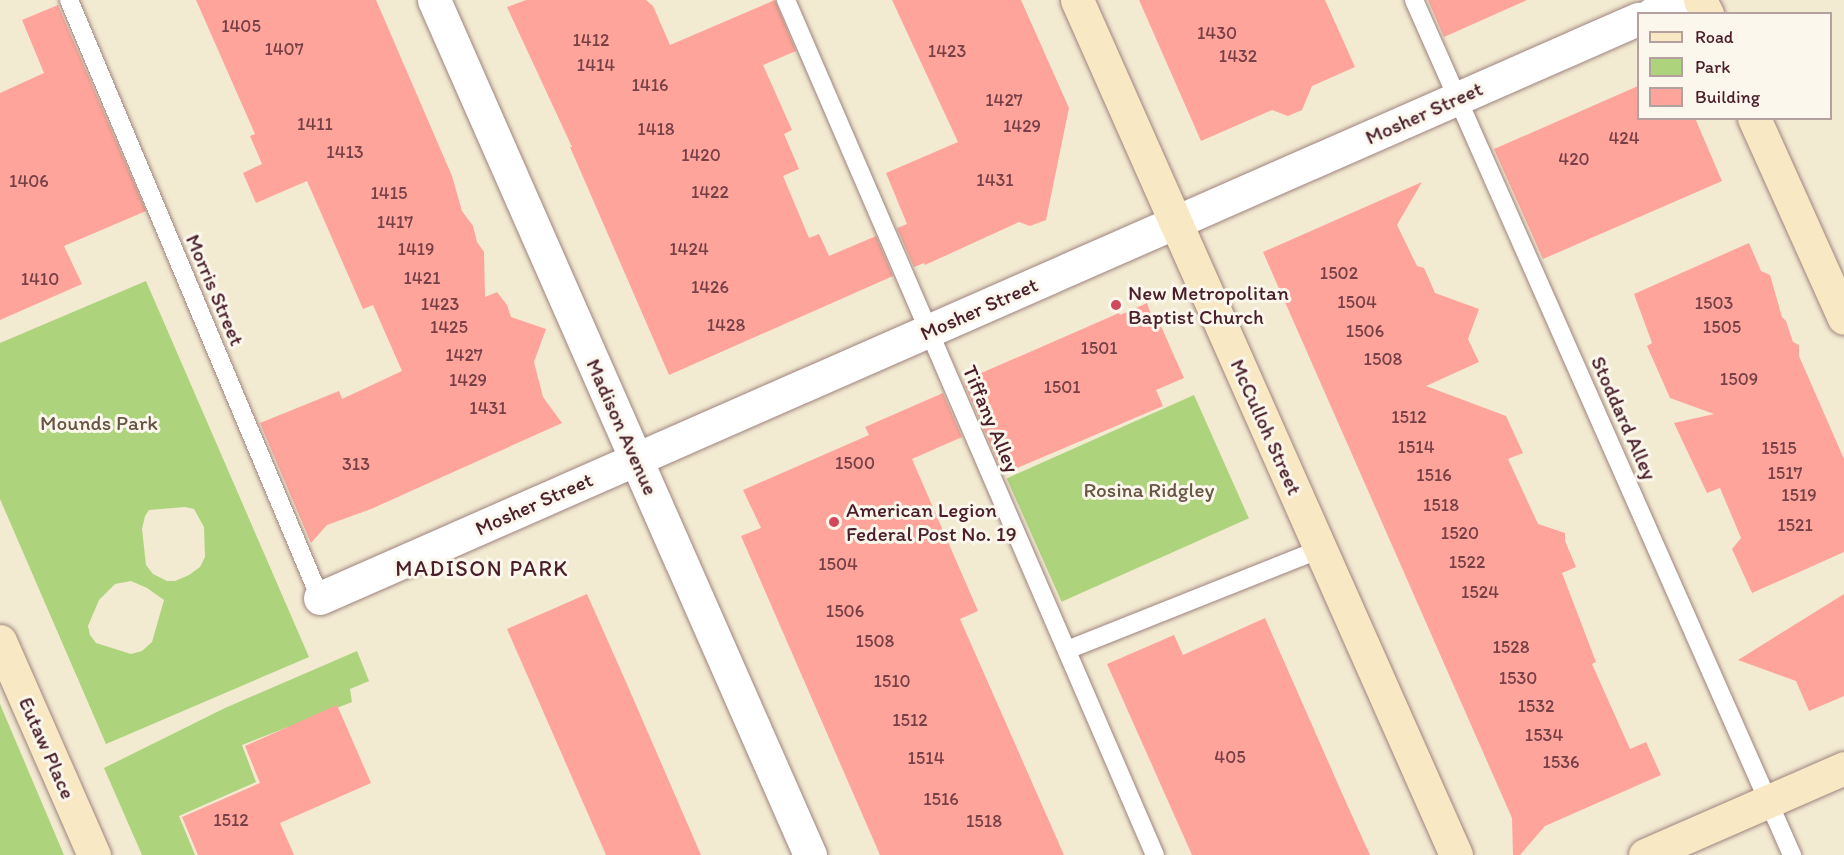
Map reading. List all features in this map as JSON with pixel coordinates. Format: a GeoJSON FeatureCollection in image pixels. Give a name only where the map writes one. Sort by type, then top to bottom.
{"type":"FeatureCollection","features":[{"type":"Feature","properties":{"kind":"main road","name":"McCulloh Street"},"geometry":{"type":"LineString","coordinates":[[1077,0],[1456,855]]}},
{"type":"Feature","properties":{"kind":"main road"},"geometry":{"type":"LineString","coordinates":[[1755,120],[1844,318]]}},
{"type":"Feature","properties":{"kind":"main road","name":"Eutaw Place"},"geometry":{"type":"LineString","coordinates":[[0,641],[94,855]]}},
{"type":"Feature","properties":{"kind":"main road"},"geometry":{"type":"LineString","coordinates":[[1645,855],[1844,768]]}},
{"type":"Feature","properties":{"kind":"street","name":"Madison Avenue"},"geometry":{"type":"LineString","coordinates":[[434,0],[810,855]]}},
{"type":"Feature","properties":{"kind":"street"},"geometry":{"type":"LineString","coordinates":[[1656,12],[1682,0]]}},
{"type":"Feature","properties":{"kind":"street","name":"Mosher Street"},"geometry":{"type":"LineString","coordinates":[[320,598],[1637,20]]}},
{"type":"Feature","properties":{"kind":"lane","name":"Morris Street"},"geometry":{"type":"LineString","coordinates":[[69,0],[320,598]]}},
{"type":"Feature","properties":{"kind":"lane","name":"Tiffany Alley"},"geometry":{"type":"LineString","coordinates":[[786,0],[1155,855]]}},
{"type":"Feature","properties":{"kind":"lane","name":"Stoddard Alley"},"geometry":{"type":"LineString","coordinates":[[1414,0],[1792,855]]}},
{"type":"Feature","properties":{"kind":"lane"},"geometry":{"type":"LineString","coordinates":[[1067,650],[1321,549]]}},
{"type":"Feature","properties":{"kind":"green space","name":"Mounds Park"},"geometry":{"type":"Polygon","coordinates":[[[146,281],[309,657],[106,744],[0,499],[0,343],[146,281]],[[185,507],[149,510],[145,516],[142,529],[146,565],[153,574],[167,581],[175,581],[189,575],[200,567],[205,557],[204,527],[194,509],[185,507]],[[131,581],[115,584],[99,600],[88,626],[90,635],[96,643],[131,654],[142,651],[152,642],[164,600],[147,588],[131,581]]]}},
{"type":"Feature","properties":{"kind":"green space","name":"Rosina Ridgley"},"geometry":{"type":"Polygon","coordinates":[[[1194,395],[1249,518],[1062,602],[1007,478],[1194,395]]]}},
{"type":"Feature","properties":{"kind":"green space"},"geometry":{"type":"Polygon","coordinates":[[[357,651],[369,681],[350,689],[352,702],[242,745],[256,782],[179,816],[195,855],[142,855],[104,768],[225,708],[357,651]]]}},
{"type":"Feature","properties":{"kind":"green space"},"geometry":{"type":"Polygon","coordinates":[[[0,704],[64,855],[0,855],[0,704]]]}},
{"type":"Feature","properties":{"kind":"building"},"geometry":{"type":"Polygon","coordinates":[[[196,0],[376,0],[452,176],[462,211],[473,226],[477,242],[484,252],[485,297],[497,292],[507,305],[511,317],[546,329],[534,362],[543,397],[562,423],[371,509],[327,525],[311,543],[260,423],[339,391],[342,399],[402,371],[373,305],[363,309],[307,181],[256,203],[243,173],[262,164],[250,136],[255,134],[196,0]]]}},
{"type":"Feature","properties":{"kind":"building"},"geometry":{"type":"Polygon","coordinates":[[[526,0],[646,0],[653,6],[670,45],[775,0],[796,51],[763,65],[792,130],[784,134],[799,169],[783,176],[809,238],[819,234],[829,256],[876,236],[893,276],[669,375],[570,147],[572,147],[507,7],[526,0]]]}},
{"type":"Feature","properties":{"kind":"building"},"geometry":{"type":"Polygon","coordinates":[[[892,0],[1021,0],[1069,108],[1046,220],[1030,226],[1019,222],[925,265],[924,263],[914,267],[897,228],[907,224],[886,173],[958,142],[892,0]]]}},
{"type":"Feature","properties":{"kind":"building"},"geometry":{"type":"Polygon","coordinates":[[[1139,0],[1325,0],[1355,67],[1312,86],[1302,110],[1288,116],[1272,110],[1201,141],[1139,0]]]}},
{"type":"Feature","properties":{"kind":"building"},"geometry":{"type":"Polygon","coordinates":[[[1428,0],[1527,0],[1444,37],[1428,0]]]}},
{"type":"Feature","properties":{"kind":"building"},"geometry":{"type":"Polygon","coordinates":[[[58,5],[146,211],[64,246],[82,284],[0,320],[0,93],[44,73],[22,20],[58,5]]]}},
{"type":"Feature","properties":{"kind":"building"},"geometry":{"type":"Polygon","coordinates":[[[1637,86],[1637,120],[1696,120],[1722,181],[1543,259],[1494,149],[1637,86]]]}},
{"type":"Feature","properties":{"kind":"building"},"geometry":{"type":"Polygon","coordinates":[[[1422,182],[1397,225],[1417,266],[1424,268],[1435,293],[1479,309],[1468,339],[1479,362],[1426,386],[1506,416],[1523,453],[1508,459],[1538,524],[1565,533],[1565,541],[1576,567],[1562,573],[1596,662],[1592,664],[1630,749],[1646,742],[1661,775],[1545,826],[1520,855],[1513,855],[1512,818],[1263,252],[1422,182]]]}},
{"type":"Feature","properties":{"kind":"building"},"geometry":{"type":"Polygon","coordinates":[[[1749,243],[1761,271],[1770,275],[1782,317],[1786,321],[1793,342],[1799,345],[1799,356],[1844,459],[1844,552],[1752,593],[1732,549],[1741,538],[1720,488],[1707,493],[1674,423],[1714,414],[1670,398],[1647,346],[1652,343],[1634,294],[1749,243]]]}},
{"type":"Feature","properties":{"kind":"building"},"geometry":{"type":"Polygon","coordinates":[[[1147,303],[1152,317],[1156,315],[1184,378],[1156,390],[1163,406],[1003,474],[964,383],[979,377],[979,374],[1147,303]]]}},
{"type":"Feature","properties":{"kind":"building"},"geometry":{"type":"Polygon","coordinates":[[[943,393],[962,437],[912,459],[978,611],[960,619],[1064,855],[880,855],[741,536],[761,528],[743,490],[869,435],[865,427],[943,393]]]}},
{"type":"Feature","properties":{"kind":"building"},"geometry":{"type":"Polygon","coordinates":[[[587,594],[701,855],[606,855],[507,629],[587,594]]]}},
{"type":"Feature","properties":{"kind":"building"},"geometry":{"type":"Polygon","coordinates":[[[1844,594],[1844,696],[1809,711],[1796,681],[1738,660],[1844,594]]]}},
{"type":"Feature","properties":{"kind":"building"},"geometry":{"type":"Polygon","coordinates":[[[1265,618],[1370,855],[1192,855],[1107,664],[1174,635],[1183,655],[1265,618]]]}},
{"type":"Feature","properties":{"kind":"building"},"geometry":{"type":"Polygon","coordinates":[[[337,705],[371,783],[280,823],[294,855],[198,855],[182,817],[260,783],[245,746],[337,705]]]}},
{"type":"Feature","properties":{"kind":"place","name":"New Metropolitan Baptist Church"},"geometry":{"type":"Point","coordinates":[1116,305]}},
{"type":"Feature","properties":{"kind":"place","name":"American Legion Federal Post No. 19"},"geometry":{"type":"Point","coordinates":[834,522]}},
{"type":"Feature","properties":{"kind":"district","name":"MADISON PARK"},"geometry":{"type":"Point","coordinates":[482,569]}}]}
